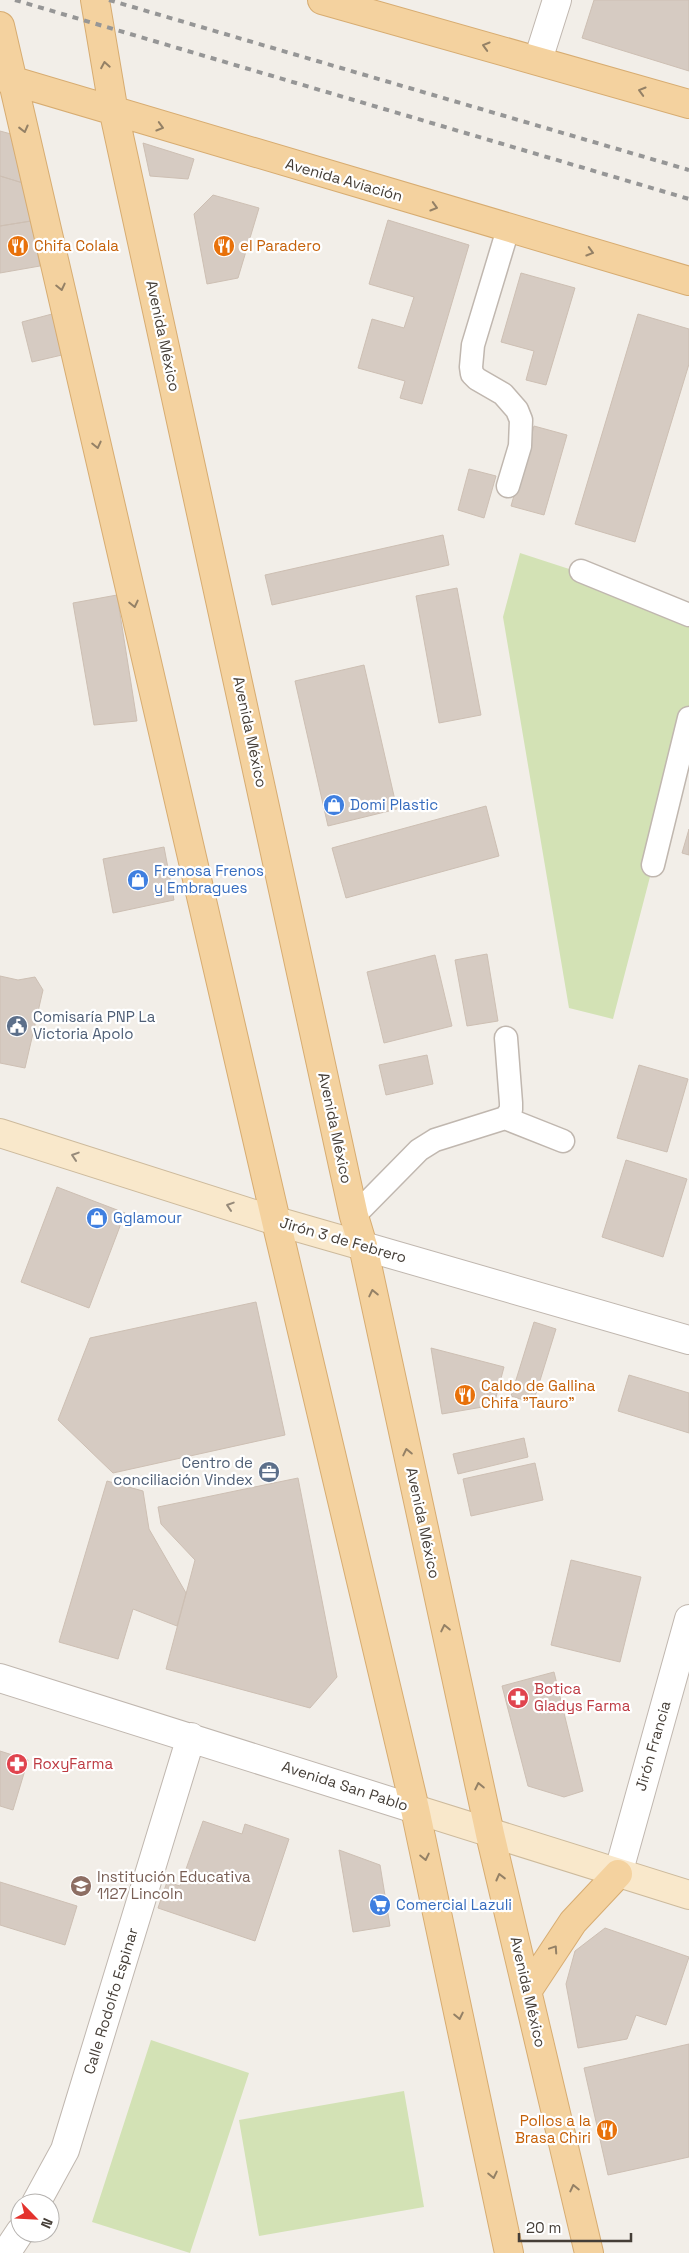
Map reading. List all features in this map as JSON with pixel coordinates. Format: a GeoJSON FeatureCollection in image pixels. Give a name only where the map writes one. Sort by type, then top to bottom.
{"type":"FeatureCollection","features":[{"type":"Feature","properties":{"kind":"main road","name":"Avenida México"},"geometry":{"type":"LineString","coordinates":[[95,0],[114,113],[354,1216],[363,1246],[490,1834],[589,2253]]}},
{"type":"Feature","properties":{"kind":"main road"},"geometry":{"type":"LineString","coordinates":[[322,0],[689,104]]}},
{"type":"Feature","properties":{"kind":"main road"},"geometry":{"type":"LineString","coordinates":[[0,26],[6,79],[415,1809],[509,2253]]}},
{"type":"Feature","properties":{"kind":"main road","name":"Avenida Aviación"},"geometry":{"type":"LineString","coordinates":[[6,79],[114,113],[689,281]]}},
{"type":"Feature","properties":{"kind":"main road"},"geometry":{"type":"LineString","coordinates":[[528,1990],[573,1922],[618,1874]]}},
{"type":"Feature","properties":{"kind":"street"},"geometry":{"type":"LineString","coordinates":[[538,60],[557,0]]}},
{"type":"Feature","properties":{"kind":"street","name":"Jirón 3 de Febrero"},"geometry":{"type":"LineString","coordinates":[[0,1132],[276,1221],[689,1340]]}},
{"type":"Feature","properties":{"kind":"street","name":"Jirón Francia"},"geometry":{"type":"LineString","coordinates":[[618,1874],[689,1619]]}},
{"type":"Feature","properties":{"kind":"street","name":"Avenida San Pablo"},"geometry":{"type":"LineString","coordinates":[[0,1678],[191,1737],[490,1834],[689,1895]]}},
{"type":"Feature","properties":{"kind":"street","name":"Calle Rodolfo Espinar"},"geometry":{"type":"LineString","coordinates":[[41,2193],[65,2150],[191,1737]]}},
{"type":"Feature","properties":{"kind":"lane"},"geometry":{"type":"LineString","coordinates":[[508,228],[473,345],[471,366],[472,374],[503,394],[517,410],[521,420],[520,446],[508,486]]}},
{"type":"Feature","properties":{"kind":"lane"},"geometry":{"type":"LineString","coordinates":[[581,571],[689,615]]}},
{"type":"Feature","properties":{"kind":"lane"},"geometry":{"type":"LineString","coordinates":[[653,865],[689,718]]}},
{"type":"Feature","properties":{"kind":"lane"},"geometry":{"type":"LineString","coordinates":[[354,1216],[419,1150],[435,1140],[505,1118],[511,1110],[506,1038]]}},
{"type":"Feature","properties":{"kind":"lane"},"geometry":{"type":"LineString","coordinates":[[505,1118],[563,1141]]}},
{"type":"Feature","properties":{"kind":"green space"},"geometry":{"type":"Polygon","coordinates":[[[520,553],[689,608],[689,727],[613,1019],[569,1008],[503,617],[520,553]]]}},
{"type":"Feature","properties":{"kind":"green space"},"geometry":{"type":"Polygon","coordinates":[[[151,2040],[249,2073],[190,2253],[92,2222],[151,2040]]]}},
{"type":"Feature","properties":{"kind":"green space"},"geometry":{"type":"Polygon","coordinates":[[[404,2091],[424,2207],[259,2236],[239,2120],[404,2091]]]}},
{"type":"Feature","properties":{"kind":"building"},"geometry":{"type":"Polygon","coordinates":[[[594,0],[689,0],[689,71],[582,38],[594,0]]]}},
{"type":"Feature","properties":{"kind":"building"},"geometry":{"type":"Polygon","coordinates":[[[0,131],[11,134],[23,183],[0,176],[0,131]]]}},
{"type":"Feature","properties":{"kind":"building"},"geometry":{"type":"Polygon","coordinates":[[[143,143],[194,159],[188,179],[150,176],[143,143]]]}},
{"type":"Feature","properties":{"kind":"building"},"geometry":{"type":"Polygon","coordinates":[[[0,176],[23,183],[31,221],[0,226],[0,176]]]}},
{"type":"Feature","properties":{"kind":"building","name":"el Paradero"},"geometry":{"type":"Polygon","coordinates":[[[213,195],[259,208],[238,278],[207,284],[194,214],[213,195]]]}},
{"type":"Feature","properties":{"kind":"building"},"geometry":{"type":"Polygon","coordinates":[[[388,220],[469,245],[422,404],[400,398],[405,381],[358,368],[372,319],[404,328],[414,297],[369,284],[388,220]]]}},
{"type":"Feature","properties":{"kind":"building","name":"Chifa Colala"},"geometry":{"type":"Polygon","coordinates":[[[31,221],[40,266],[0,273],[0,226],[31,221]]]}},
{"type":"Feature","properties":{"kind":"building"},"geometry":{"type":"Polygon","coordinates":[[[521,273],[575,288],[546,385],[526,380],[534,351],[501,342],[521,273]]]}},
{"type":"Feature","properties":{"kind":"building"},"geometry":{"type":"Polygon","coordinates":[[[52,314],[62,355],[32,362],[22,322],[52,314]]]}},
{"type":"Feature","properties":{"kind":"building"},"geometry":{"type":"Polygon","coordinates":[[[638,314],[689,329],[689,364],[635,542],[575,524],[638,314]]]}},
{"type":"Feature","properties":{"kind":"building"},"geometry":{"type":"Polygon","coordinates":[[[534,426],[567,435],[544,515],[511,506],[534,426]]]}},
{"type":"Feature","properties":{"kind":"building"},"geometry":{"type":"Polygon","coordinates":[[[469,469],[496,476],[484,518],[458,510],[469,469]]]}},
{"type":"Feature","properties":{"kind":"building"},"geometry":{"type":"Polygon","coordinates":[[[443,535],[449,565],[272,605],[265,575],[443,535]]]}},
{"type":"Feature","properties":{"kind":"building"},"geometry":{"type":"Polygon","coordinates":[[[457,588],[481,715],[439,723],[416,596],[457,588]]]}},
{"type":"Feature","properties":{"kind":"building"},"geometry":{"type":"Polygon","coordinates":[[[117,595],[137,721],[94,725],[73,603],[117,595]]]}},
{"type":"Feature","properties":{"kind":"building"},"geometry":{"type":"Polygon","coordinates":[[[364,665],[397,809],[328,826],[295,681],[364,665]]]}},
{"type":"Feature","properties":{"kind":"building"},"geometry":{"type":"Polygon","coordinates":[[[486,806],[499,856],[346,898],[332,848],[486,806]]]}},
{"type":"Feature","properties":{"kind":"building"},"geometry":{"type":"Polygon","coordinates":[[[689,829],[689,855],[682,853],[689,829]]]}},
{"type":"Feature","properties":{"kind":"building","name":"Frenosa Frenos y Embragues"},"geometry":{"type":"Polygon","coordinates":[[[164,847],[174,900],[113,913],[103,859],[164,847]]]}},
{"type":"Feature","properties":{"kind":"building"},"geometry":{"type":"Polygon","coordinates":[[[487,954],[498,1021],[467,1026],[455,960],[487,954]]]}},
{"type":"Feature","properties":{"kind":"building"},"geometry":{"type":"Polygon","coordinates":[[[435,955],[452,1026],[384,1043],[367,972],[435,955]]]}},
{"type":"Feature","properties":{"kind":"building","name":"Comisaría PNP La Victoria Apolo"},"geometry":{"type":"Polygon","coordinates":[[[0,976],[18,980],[35,977],[43,990],[25,1068],[0,1063],[0,976]]]}},
{"type":"Feature","properties":{"kind":"building"},"geometry":{"type":"Polygon","coordinates":[[[427,1055],[433,1084],[386,1095],[379,1065],[427,1055]]]}},
{"type":"Feature","properties":{"kind":"building"},"geometry":{"type":"Polygon","coordinates":[[[639,1065],[688,1079],[667,1152],[617,1138],[639,1065]]]}},
{"type":"Feature","properties":{"kind":"building"},"geometry":{"type":"Polygon","coordinates":[[[626,1160],[687,1179],[663,1257],[602,1237],[626,1160]]]}},
{"type":"Feature","properties":{"kind":"building"},"geometry":{"type":"Polygon","coordinates":[[[57,1187],[125,1213],[89,1308],[21,1282],[57,1187]]]}},
{"type":"Feature","properties":{"kind":"building"},"geometry":{"type":"Polygon","coordinates":[[[256,1302],[285,1435],[113,1473],[58,1420],[90,1338],[256,1302]]]}},
{"type":"Feature","properties":{"kind":"building"},"geometry":{"type":"Polygon","coordinates":[[[534,1322],[556,1329],[533,1403],[511,1396],[534,1322]]]}},
{"type":"Feature","properties":{"kind":"building"},"geometry":{"type":"Polygon","coordinates":[[[431,1348],[504,1367],[494,1405],[442,1414],[431,1348]]]}},
{"type":"Feature","properties":{"kind":"building"},"geometry":{"type":"Polygon","coordinates":[[[629,1375],[689,1393],[689,1433],[618,1411],[629,1375]]]}},
{"type":"Feature","properties":{"kind":"building"},"geometry":{"type":"Polygon","coordinates":[[[524,1438],[528,1457],[458,1474],[453,1454],[524,1438]]]}},
{"type":"Feature","properties":{"kind":"building"},"geometry":{"type":"Polygon","coordinates":[[[535,1463],[543,1500],[471,1516],[463,1479],[535,1463]]]}},
{"type":"Feature","properties":{"kind":"building"},"geometry":{"type":"Polygon","coordinates":[[[298,1478],[337,1677],[310,1708],[166,1669],[195,1560],[161,1524],[158,1507],[298,1478]]]}},
{"type":"Feature","properties":{"kind":"building"},"geometry":{"type":"Polygon","coordinates":[[[107,1481],[143,1491],[149,1529],[186,1593],[177,1626],[133,1609],[118,1659],[59,1642],[107,1481]]]}},
{"type":"Feature","properties":{"kind":"building"},"geometry":{"type":"Polygon","coordinates":[[[571,1560],[641,1577],[620,1662],[551,1645],[571,1560]]]}},
{"type":"Feature","properties":{"kind":"building"},"geometry":{"type":"Polygon","coordinates":[[[554,1672],[583,1791],[564,1797],[528,1786],[502,1686],[554,1672]]]}},
{"type":"Feature","properties":{"kind":"building"},"geometry":{"type":"Polygon","coordinates":[[[0,1751],[28,1760],[13,1810],[0,1806],[0,1751]]]}},
{"type":"Feature","properties":{"kind":"building"},"geometry":{"type":"Polygon","coordinates":[[[203,1821],[242,1834],[245,1824],[289,1839],[255,1941],[158,1908],[167,1882],[180,1886],[203,1821]]]}},
{"type":"Feature","properties":{"kind":"building"},"geometry":{"type":"Polygon","coordinates":[[[339,1850],[380,1865],[390,1926],[353,1932],[339,1850]]]}},
{"type":"Feature","properties":{"kind":"building"},"geometry":{"type":"Polygon","coordinates":[[[0,1882],[77,1906],[65,1945],[0,1925],[0,1882]]]}},
{"type":"Feature","properties":{"kind":"building"},"geometry":{"type":"Polygon","coordinates":[[[605,1928],[689,1957],[666,2025],[636,2015],[627,2039],[578,2048],[566,1984],[575,1951],[605,1928]]]}},
{"type":"Feature","properties":{"kind":"building"},"geometry":{"type":"Polygon","coordinates":[[[689,2044],[689,2157],[608,2175],[584,2068],[689,2044]]]}},
{"type":"Feature","properties":{"kind":"railway"},"geometry":{"type":"LineString","coordinates":[[15,0],[689,199]]}},
{"type":"Feature","properties":{"kind":"railway"},"geometry":{"type":"LineString","coordinates":[[109,0],[689,170]]}},
{"type":"Feature","properties":{"kind":"place","name":"Chifa Colala"},"geometry":{"type":"Point","coordinates":[18,246]}},
{"type":"Feature","properties":{"kind":"place","name":"el Paradero"},"geometry":{"type":"Point","coordinates":[224,246]}},
{"type":"Feature","properties":{"kind":"place","name":"Domi Plastic"},"geometry":{"type":"Point","coordinates":[334,805]}},
{"type":"Feature","properties":{"kind":"place","name":"Frenosa Frenos y Embragues"},"geometry":{"type":"Point","coordinates":[138,880]}},
{"type":"Feature","properties":{"kind":"place","name":"Comisaría PNP La Victoria Apolo"},"geometry":{"type":"Point","coordinates":[17,1026]}},
{"type":"Feature","properties":{"kind":"place","name":"Gglamour"},"geometry":{"type":"Point","coordinates":[97,1218]}},
{"type":"Feature","properties":{"kind":"place","name":"Caldo de Gallina Chifa \"Tauro\""},"geometry":{"type":"Point","coordinates":[465,1395]}},
{"type":"Feature","properties":{"kind":"place","name":"Centro de conciliación Vindex"},"geometry":{"type":"Point","coordinates":[269,1472]}},
{"type":"Feature","properties":{"kind":"place","name":"Botica Gladys Farma"},"geometry":{"type":"Point","coordinates":[518,1698]}},
{"type":"Feature","properties":{"kind":"place","name":"RoxyFarma"},"geometry":{"type":"Point","coordinates":[17,1764]}},
{"type":"Feature","properties":{"kind":"place","name":"Institución Educativa 1127 Lincoln"},"geometry":{"type":"Point","coordinates":[81,1886]}},
{"type":"Feature","properties":{"kind":"place","name":"Comercial Lazuli"},"geometry":{"type":"Point","coordinates":[380,1905]}},
{"type":"Feature","properties":{"kind":"place","name":"Pollos a la Brasa Chiri"},"geometry":{"type":"Point","coordinates":[607,2130]}}]}
